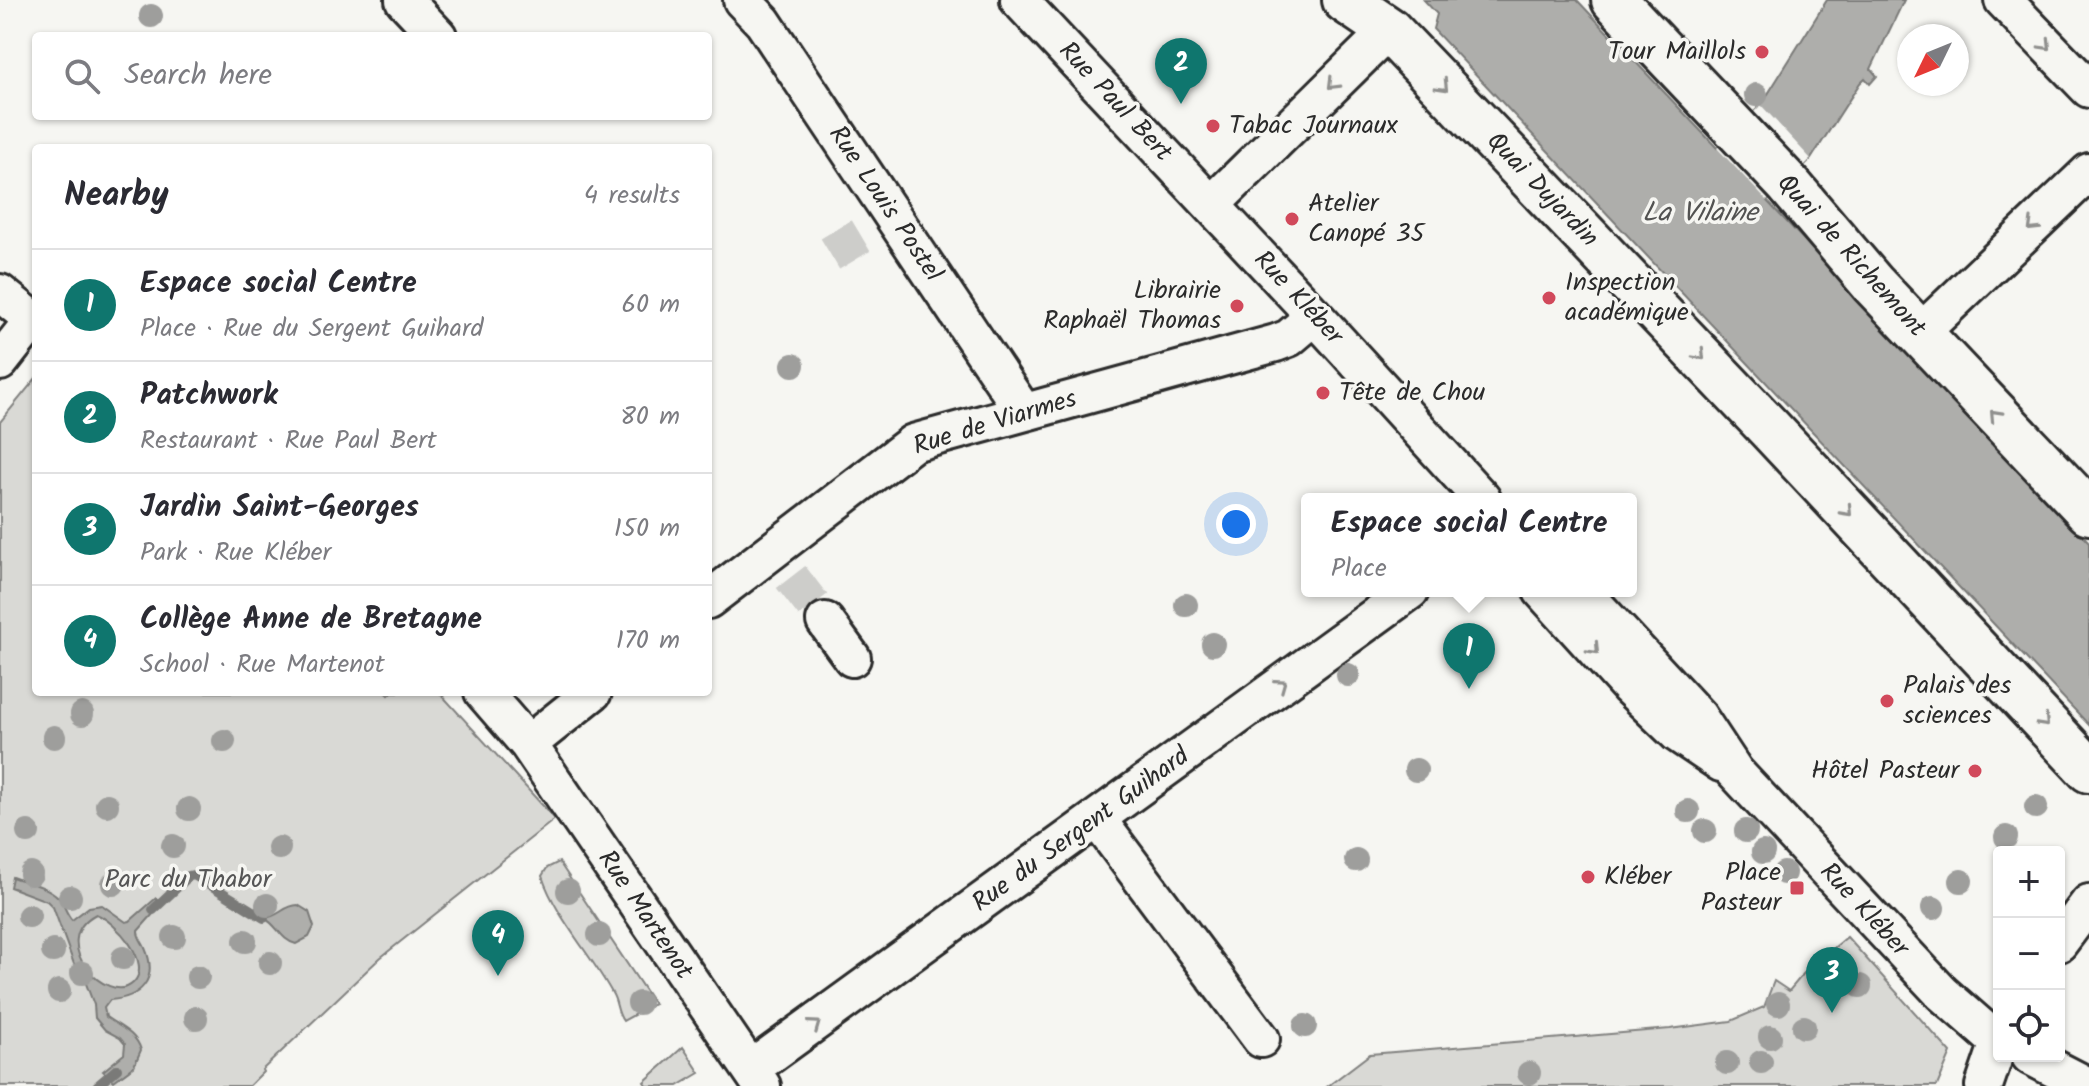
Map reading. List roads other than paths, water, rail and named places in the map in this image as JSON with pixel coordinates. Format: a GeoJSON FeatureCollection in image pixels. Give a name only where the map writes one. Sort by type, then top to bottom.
{"type":"FeatureCollection","features":[{"type":"Feature","properties":{"kind":"main road","name":"Quai Dujardin"},"geometry":{"type":"LineString","coordinates":[[1345,0],[1389,30],[1794,454],[2089,770]]}},
{"type":"Feature","properties":{"kind":"main road","name":"Quai de Richemont"},"geometry":{"type":"LineString","coordinates":[[1614,0],[1789,185],[1919,334],[2089,512]]}},
{"type":"Feature","properties":{"kind":"street","name":"Rue Paul Bert"},"geometry":{"type":"LineString","coordinates":[[1019,0],[1211,205]]}},
{"type":"Feature","properties":{"kind":"street"},"geometry":{"type":"LineString","coordinates":[[2003,0],[2089,89]]}},
{"type":"Feature","properties":{"kind":"street","name":"Rue Louis Postel"},"geometry":{"type":"LineString","coordinates":[[754,7],[1023,411]]}},
{"type":"Feature","properties":{"kind":"street"},"geometry":{"type":"LineString","coordinates":[[1211,205],[1389,30]]}},
{"type":"Feature","properties":{"kind":"street"},"geometry":{"type":"LineString","coordinates":[[1919,334],[2089,172]]}},
{"type":"Feature","properties":{"kind":"street","name":"Rue Kléber"},"geometry":{"type":"LineString","coordinates":[[1211,205],[1477,493]]}},
{"type":"Feature","properties":{"kind":"street"},"geometry":{"type":"LineString","coordinates":[[0,293],[32,319]]}},
{"type":"Feature","properties":{"kind":"street","name":"Rue de Viarmes"},"geometry":{"type":"LineString","coordinates":[[712,598],[781,565],[844,515],[913,443],[1276,343],[1289,338],[1315,316]]}},
{"type":"Feature","properties":{"kind":"street"},"geometry":{"type":"LineString","coordinates":[[0,362],[32,325]]}},
{"type":"Feature","properties":{"kind":"street","name":"Rue du Sergent Guihard"},"geometry":{"type":"LineString","coordinates":[[757,1078],[1097,819],[1402,597]]}},
{"type":"Feature","properties":{"kind":"street","name":"Rue Kléber"},"geometry":{"type":"LineString","coordinates":[[1547,597],[1618,675],[1678,734],[1735,772]]}},
{"type":"Feature","properties":{"kind":"street","name":"Rue Kléber"},"geometry":{"type":"LineString","coordinates":[[1588,597],[1698,716],[1735,772],[1942,993],[1993,1038]]}},
{"type":"Feature","properties":{"kind":"street"},"geometry":{"type":"LineString","coordinates":[[825,621],[852,658]]}},
{"type":"Feature","properties":{"kind":"street","name":"Rue Martenot"},"geometry":{"type":"LineString","coordinates":[[486,696],[528,744],[757,1078]]}},
{"type":"Feature","properties":{"kind":"street"},"geometry":{"type":"LineString","coordinates":[[528,744],[588,696]]}},
{"type":"Feature","properties":{"kind":"street"},"geometry":{"type":"LineString","coordinates":[[1097,819],[1261,1039]]}},
{"type":"Feature","properties":{"kind":"street"},"geometry":{"type":"LineString","coordinates":[[2065,935],[2089,903]]}},
{"type":"Feature","properties":{"kind":"street"},"geometry":{"type":"LineString","coordinates":[[1984,1086],[1993,1060]]}},
{"type":"Feature","properties":{"kind":"street"},"geometry":{"type":"LineString","coordinates":[[2042,1062],[2088,1086]]}},
{"type":"Feature","properties":{"kind":"water","name":"La Vilaine"},"geometry":{"type":"Polygon","coordinates":[[[1424,0],[1577,0],[1717,148],[1761,105],[1827,0],[1904,0],[1871,69],[1877,76],[1870,84],[1865,78],[1860,83],[1811,159],[1767,201],[2089,542],[2089,725],[1433,29],[1437,14],[1424,0]]]}},
{"type":"Feature","properties":{"kind":"water"},"geometry":{"type":"Polygon","coordinates":[[[12,877],[54,893],[72,920],[89,907],[102,905],[126,922],[156,898],[162,904],[138,931],[149,959],[148,978],[138,991],[121,999],[110,1000],[104,1008],[106,1017],[131,1035],[141,1050],[134,1066],[114,1081],[103,1071],[124,1054],[125,1044],[105,1030],[95,1018],[94,1005],[85,981],[74,964],[53,907],[47,901],[10,887],[12,877]],[[96,914],[82,926],[77,940],[79,954],[86,968],[97,979],[122,988],[133,983],[139,965],[130,944],[96,914]]]}},
{"type":"Feature","properties":{"kind":"water"},"geometry":{"type":"Polygon","coordinates":[[[298,905],[309,912],[314,927],[309,937],[296,944],[286,939],[264,918],[298,905]]]}},
{"type":"Feature","properties":{"kind":"waterway"},"geometry":{"type":"LineString","coordinates":[[153,910],[189,876],[194,875],[264,918]]}},
{"type":"Feature","properties":{"kind":"waterway"},"geometry":{"type":"LineString","coordinates":[[97,1086],[117,1069]]}},
{"type":"Feature","properties":{"kind":"tunnel"},"geometry":{"type":"LineString","coordinates":[[830,254],[870,230]]}},
{"type":"Feature","properties":{"kind":"tunnel"},"geometry":{"type":"LineString","coordinates":[[791,577],[825,621]]}},
{"type":"Feature","properties":{"kind":"place","name":"Tour Maillols"},"geometry":{"type":"Point","coordinates":[1762,52]}},
{"type":"Feature","properties":{"kind":"place","name":"Patchwork"},"geometry":{"type":"Point","coordinates":[1181,104]}},
{"type":"Feature","properties":{"kind":"place","name":"Tabac Journaux"},"geometry":{"type":"Point","coordinates":[1213,126]}},
{"type":"Feature","properties":{"kind":"place","name":"Atelier Canopé 35"},"geometry":{"type":"Point","coordinates":[1292,219]}},
{"type":"Feature","properties":{"kind":"place","name":"Inspection académique"},"geometry":{"type":"Point","coordinates":[1549,298]}},
{"type":"Feature","properties":{"kind":"place","name":"Librairie Raphaël Thomas"},"geometry":{"type":"Point","coordinates":[1237,306]}},
{"type":"Feature","properties":{"kind":"place","name":"Tête de Chou"},"geometry":{"type":"Point","coordinates":[1323,393]}},
{"type":"Feature","properties":{"kind":"place","name":"Espace social Centre"},"geometry":{"type":"Point","coordinates":[1469,689]}},
{"type":"Feature","properties":{"kind":"place","name":"Palais des sciences"},"geometry":{"type":"Point","coordinates":[1887,701]}},
{"type":"Feature","properties":{"kind":"place","name":"Hôtel Pasteur"},"geometry":{"type":"Point","coordinates":[1975,771]}},
{"type":"Feature","properties":{"kind":"place","name":"Kléber"},"geometry":{"type":"Point","coordinates":[1588,877]}},
{"type":"Feature","properties":{"kind":"place","name":"Place Pasteur"},"geometry":{"type":"Point","coordinates":[1797,888]}},
{"type":"Feature","properties":{"kind":"place","name":"Collège Anne de Bretagne"},"geometry":{"type":"Point","coordinates":[498,976]}},
{"type":"Feature","properties":{"kind":"place","name":"Jardin Saint-Georges"},"geometry":{"type":"Point","coordinates":[1832,1013]}},
{"type":"Feature","properties":{"kind":"park label","name":"Parc du Thabor"},"geometry":{"type":"Point","coordinates":[188,880]}}]}
